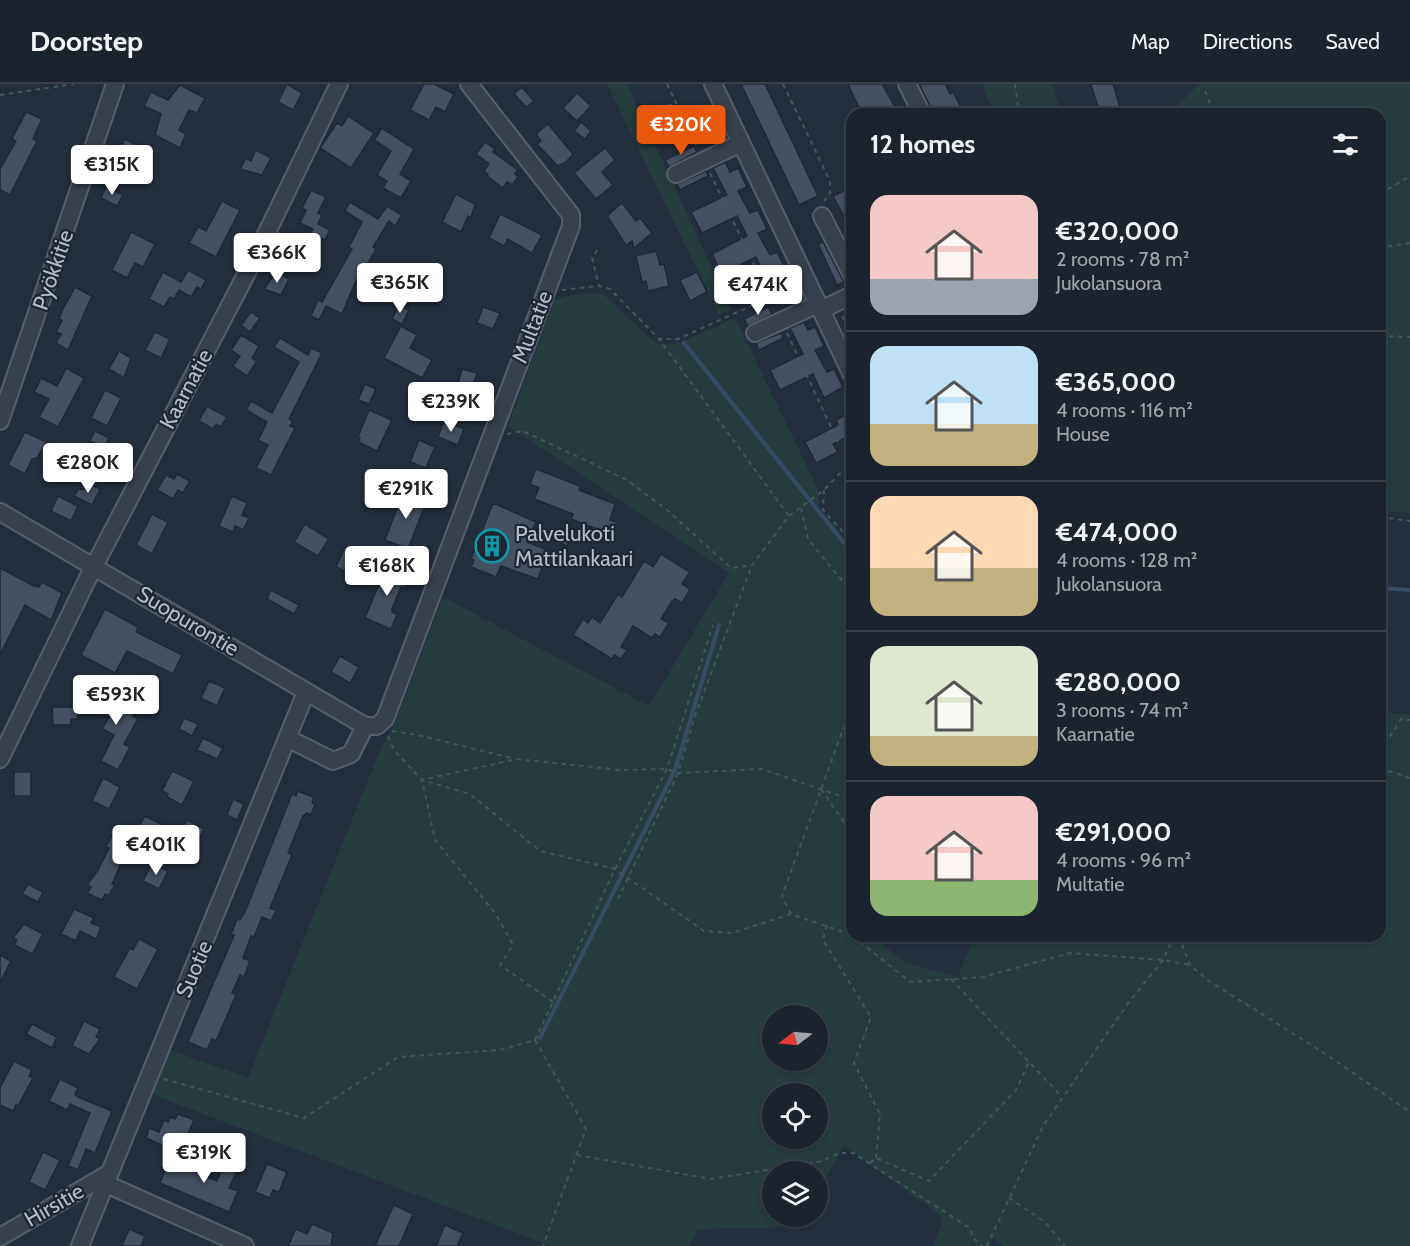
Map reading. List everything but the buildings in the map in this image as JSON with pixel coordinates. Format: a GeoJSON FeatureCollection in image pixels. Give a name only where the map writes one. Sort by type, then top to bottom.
{"type":"FeatureCollection","features":[{"type":"Feature","properties":{"kind":"street","name":"Pyökkitie"},"geometry":{"type":"LineString","coordinates":[[0,421],[116,84]]}},
{"type":"Feature","properties":{"kind":"street","name":"Kaarnatie"},"geometry":{"type":"LineString","coordinates":[[0,759],[95,566],[253,261],[339,84]]}},
{"type":"Feature","properties":{"kind":"street","name":"Multatie"},"geometry":{"type":"LineString","coordinates":[[289,739],[333,761],[351,754],[371,726],[385,719],[571,226],[571,215],[469,84]]}},
{"type":"Feature","properties":{"kind":"street"},"geometry":{"type":"LineString","coordinates":[[713,84],[846,362]]}},
{"type":"Feature","properties":{"kind":"street"},"geometry":{"type":"LineString","coordinates":[[907,84],[919,108]]}},
{"type":"Feature","properties":{"kind":"street"},"geometry":{"type":"LineString","coordinates":[[676,174],[741,143]]}},
{"type":"Feature","properties":{"kind":"street"},"geometry":{"type":"LineString","coordinates":[[822,216],[846,263]]}},
{"type":"Feature","properties":{"kind":"street"},"geometry":{"type":"LineString","coordinates":[[755,333],[846,297]]}},
{"type":"Feature","properties":{"kind":"street","name":"Suopurontie"},"geometry":{"type":"LineString","coordinates":[[0,512],[306,692],[371,726]]}},
{"type":"Feature","properties":{"kind":"street","name":"Suotie"},"geometry":{"type":"LineString","coordinates":[[80,1246],[106,1178],[289,739],[306,692]]}},
{"type":"Feature","properties":{"kind":"street"},"geometry":{"type":"LineString","coordinates":[[106,1178],[245,1246]]}},
{"type":"Feature","properties":{"kind":"street","name":"Hirsitie"},"geometry":{"type":"LineString","coordinates":[[0,1237],[106,1178]]}},
{"type":"Feature","properties":{"kind":"path"},"geometry":{"type":"LineString","coordinates":[[0,94],[74,84]]}},
{"type":"Feature","properties":{"kind":"path"},"geometry":{"type":"LineString","coordinates":[[667,84],[770,298]]}},
{"type":"Feature","properties":{"kind":"path"},"geometry":{"type":"LineString","coordinates":[[783,84],[830,181],[830,193],[824,199],[822,216]]}},
{"type":"Feature","properties":{"kind":"path"},"geometry":{"type":"LineString","coordinates":[[1015,84],[1017,108]]}},
{"type":"Feature","properties":{"kind":"path"},"geometry":{"type":"LineString","coordinates":[[1205,91],[1212,108]]}},
{"type":"Feature","properties":{"kind":"path"},"geometry":{"type":"LineString","coordinates":[[1386,190],[1410,176]]}},
{"type":"Feature","properties":{"kind":"path"},"geometry":{"type":"LineString","coordinates":[[1386,247],[1410,243]]}},
{"type":"Feature","properties":{"kind":"path"},"geometry":{"type":"LineString","coordinates":[[597,250],[592,258],[599,286]]}},
{"type":"Feature","properties":{"kind":"path"},"geometry":{"type":"LineString","coordinates":[[659,339],[678,339],[806,281]]}},
{"type":"Feature","properties":{"kind":"path"},"geometry":{"type":"LineString","coordinates":[[547,289],[599,286],[610,289],[659,339],[789,516]]}},
{"type":"Feature","properties":{"kind":"path"},"geometry":{"type":"LineString","coordinates":[[782,321],[838,442]]}},
{"type":"Feature","properties":{"kind":"path"},"geometry":{"type":"LineString","coordinates":[[1386,336],[1410,337]]}},
{"type":"Feature","properties":{"kind":"path"},"geometry":{"type":"LineString","coordinates":[[502,435],[523,431],[627,480],[668,510],[731,568],[752,565]]}},
{"type":"Feature","properties":{"kind":"path"},"geometry":{"type":"LineString","coordinates":[[618,898],[678,773],[696,713],[752,565],[789,516],[824,490],[846,467]]}},
{"type":"Feature","properties":{"kind":"path"},"geometry":{"type":"LineString","coordinates":[[824,490],[823,510],[846,535]]}},
{"type":"Feature","properties":{"kind":"path"},"geometry":{"type":"LineString","coordinates":[[801,507],[808,538],[846,586]]}},
{"type":"Feature","properties":{"kind":"path"},"geometry":{"type":"LineString","coordinates":[[1386,518],[1410,520]]}},
{"type":"Feature","properties":{"kind":"path"},"geometry":{"type":"LineString","coordinates":[[150,1075],[304,1118],[398,1057],[500,1050],[535,1040],[615,870],[669,770],[713,625]]}},
{"type":"Feature","properties":{"kind":"path"},"geometry":{"type":"LineString","coordinates":[[1386,743],[1401,719],[1410,720]]}},
{"type":"Feature","properties":{"kind":"path"},"geometry":{"type":"LineString","coordinates":[[791,914],[782,896],[846,721]]}},
{"type":"Feature","properties":{"kind":"path"},"geometry":{"type":"LineString","coordinates":[[846,798],[762,769],[678,773],[669,770],[620,770],[517,759],[418,735],[386,730],[394,750],[422,780],[470,794],[540,851],[615,870],[704,931],[732,933],[791,914],[846,931]]}},
{"type":"Feature","properties":{"kind":"path"},"geometry":{"type":"LineString","coordinates":[[422,780],[517,759]]}},
{"type":"Feature","properties":{"kind":"path"},"geometry":{"type":"LineString","coordinates":[[1386,770],[1410,778]]}},
{"type":"Feature","properties":{"kind":"path"},"geometry":{"type":"LineString","coordinates":[[422,780],[435,840],[495,913],[513,945],[500,965],[553,1002]]}},
{"type":"Feature","properties":{"kind":"path"},"geometry":{"type":"LineString","coordinates":[[821,789],[846,825]]}},
{"type":"Feature","properties":{"kind":"path"},"geometry":{"type":"LineString","coordinates":[[827,925],[823,940],[871,1017],[854,1063],[880,1114],[876,1158],[870,1164]]}},
{"type":"Feature","properties":{"kind":"path"},"geometry":{"type":"LineString","coordinates":[[860,942],[910,982],[983,976],[1070,953],[1163,960],[1190,965]]}},
{"type":"Feature","properties":{"kind":"path"},"geometry":{"type":"LineString","coordinates":[[987,1246],[1042,1126],[1129,1002],[1163,960],[1171,942]]}},
{"type":"Feature","properties":{"kind":"path"},"geometry":{"type":"LineString","coordinates":[[1181,942],[1190,965],[1209,981],[1324,1053],[1410,1112]]}},
{"type":"Feature","properties":{"kind":"path"},"geometry":{"type":"LineString","coordinates":[[951,979],[1062,1098]]}},
{"type":"Feature","properties":{"kind":"path"},"geometry":{"type":"LineString","coordinates":[[535,1040],[586,1129],[543,1246]]}},
{"type":"Feature","properties":{"kind":"path"},"geometry":{"type":"LineString","coordinates":[[876,1158],[929,1181],[1016,1090],[1029,1062]]}},
{"type":"Feature","properties":{"kind":"path"},"geometry":{"type":"LineString","coordinates":[[577,1155],[711,1179],[822,1161],[839,1153],[853,1153],[970,1228],[974,1238],[982,1246]]}},
{"type":"Feature","properties":{"kind":"path"},"geometry":{"type":"LineString","coordinates":[[1009,1198],[1045,1222],[1065,1246]]}},
{"type":"Feature","properties":{"kind":"green space"},"geometry":{"type":"Polygon","coordinates":[[[607,84],[627,84],[731,309],[719,315],[607,84]]]}},
{"type":"Feature","properties":{"kind":"green space"},"geometry":{"type":"Polygon","coordinates":[[[983,84],[1052,84],[1059,108],[991,108],[983,84]]]}},
{"type":"Feature","properties":{"kind":"green space"},"geometry":{"type":"Polygon","coordinates":[[[1199,84],[1410,84],[1410,513],[1386,511],[1386,108],[1175,108],[1199,84]]]}},
{"type":"Feature","properties":{"kind":"green space"},"geometry":{"type":"Polygon","coordinates":[[[602,293],[657,344],[680,343],[735,318],[818,489],[820,509],[846,540],[846,942],[880,942],[905,963],[958,977],[972,942],[1386,942],[1386,713],[1410,715],[1410,1246],[1002,1246],[994,1237],[988,1246],[934,1246],[943,1217],[844,1146],[828,1174],[828,1161],[762,1161],[762,1227],[798,1227],[698,1229],[690,1246],[551,1246],[151,1094],[170,1050],[248,1078],[381,748],[394,725],[443,597],[649,706],[729,573],[508,426],[554,300],[571,295],[602,293]]]}},
{"type":"Feature","properties":{"kind":"waterway"},"geometry":{"type":"LineString","coordinates":[[684,343],[846,546]]}},
{"type":"Feature","properties":{"kind":"waterway"},"geometry":{"type":"LineString","coordinates":[[1386,588],[1410,590]]}},
{"type":"Feature","properties":{"kind":"waterway"},"geometry":{"type":"LineString","coordinates":[[540,1038],[675,770],[719,625]]}},
{"type":"Feature","properties":{"kind":"place","name":"Palvelukoti Mattilankaari"},"geometry":{"type":"Point","coordinates":[492,546]}}]}
